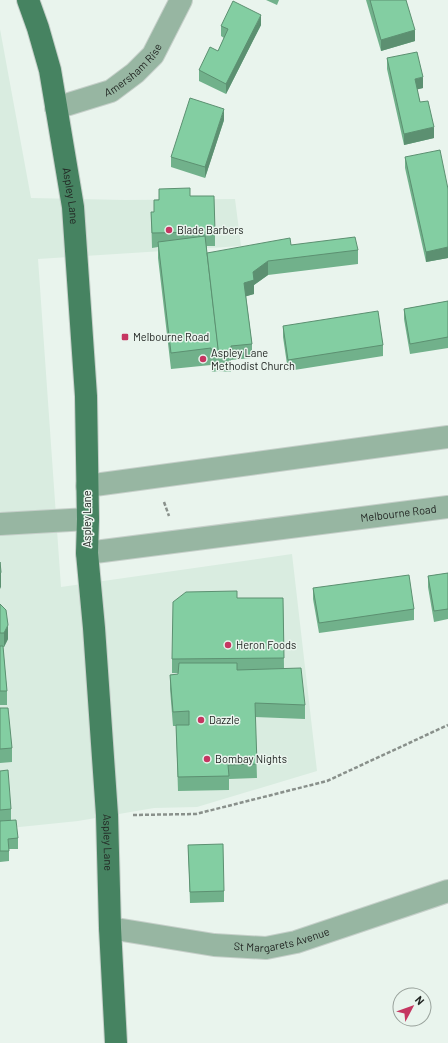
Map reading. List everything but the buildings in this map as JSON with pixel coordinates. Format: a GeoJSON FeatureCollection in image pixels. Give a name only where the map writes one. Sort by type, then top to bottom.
{"type":"FeatureCollection","features":[{"type":"Feature","properties":{"kind":"main road","name":"Aspley Lane"},"geometry":{"type":"LineString","coordinates":[[28,0],[50,70],[73,207],[86,396],[88,519],[87,553],[94,628],[107,815],[110,928],[116,1043]]}},
{"type":"Feature","properties":{"kind":"street","name":"Amersham Rise"},"geometry":{"type":"LineString","coordinates":[[56,108],[111,91],[135,73],[153,55],[181,0]]}},
{"type":"Feature","properties":{"kind":"street"},"geometry":{"type":"LineString","coordinates":[[87,486],[448,437]]}},
{"type":"Feature","properties":{"kind":"street","name":"Melbourne Road"},"geometry":{"type":"LineString","coordinates":[[87,553],[448,507]]}},
{"type":"Feature","properties":{"kind":"street"},"geometry":{"type":"LineString","coordinates":[[0,524],[88,519]]}},
{"type":"Feature","properties":{"kind":"street","name":"St Margarets Avenue"},"geometry":{"type":"LineString","coordinates":[[110,928],[214,945],[266,948],[296,942],[448,891]]}},
{"type":"Feature","properties":{"kind":"path"},"geometry":{"type":"LineString","coordinates":[[156,477],[177,541]]}},
{"type":"Feature","properties":{"kind":"path"},"geometry":{"type":"LineString","coordinates":[[107,815],[196,814],[327,781],[448,725]]}},
{"type":"Feature","properties":{"kind":"shaded area"},"geometry":{"type":"Polygon","coordinates":[[[0,29],[31,198],[125,200],[235,199],[241,246],[38,259],[61,587],[292,554],[317,771],[197,807],[154,808],[78,821],[0,829],[0,29]]]}},
{"type":"Feature","properties":{"kind":"place","name":"Blade Barbers"},"geometry":{"type":"Point","coordinates":[169,230]}},
{"type":"Feature","properties":{"kind":"place","name":"Melbourne Road"},"geometry":{"type":"Point","coordinates":[125,337]}},
{"type":"Feature","properties":{"kind":"place","name":"Aspley Lane Methodist Church"},"geometry":{"type":"Point","coordinates":[203,359]}},
{"type":"Feature","properties":{"kind":"place","name":"Heron Foods"},"geometry":{"type":"Point","coordinates":[228,645]}},
{"type":"Feature","properties":{"kind":"place","name":"Dazzle"},"geometry":{"type":"Point","coordinates":[201,720]}},
{"type":"Feature","properties":{"kind":"place","name":"Bombay Nights"},"geometry":{"type":"Point","coordinates":[207,759]}}]}
